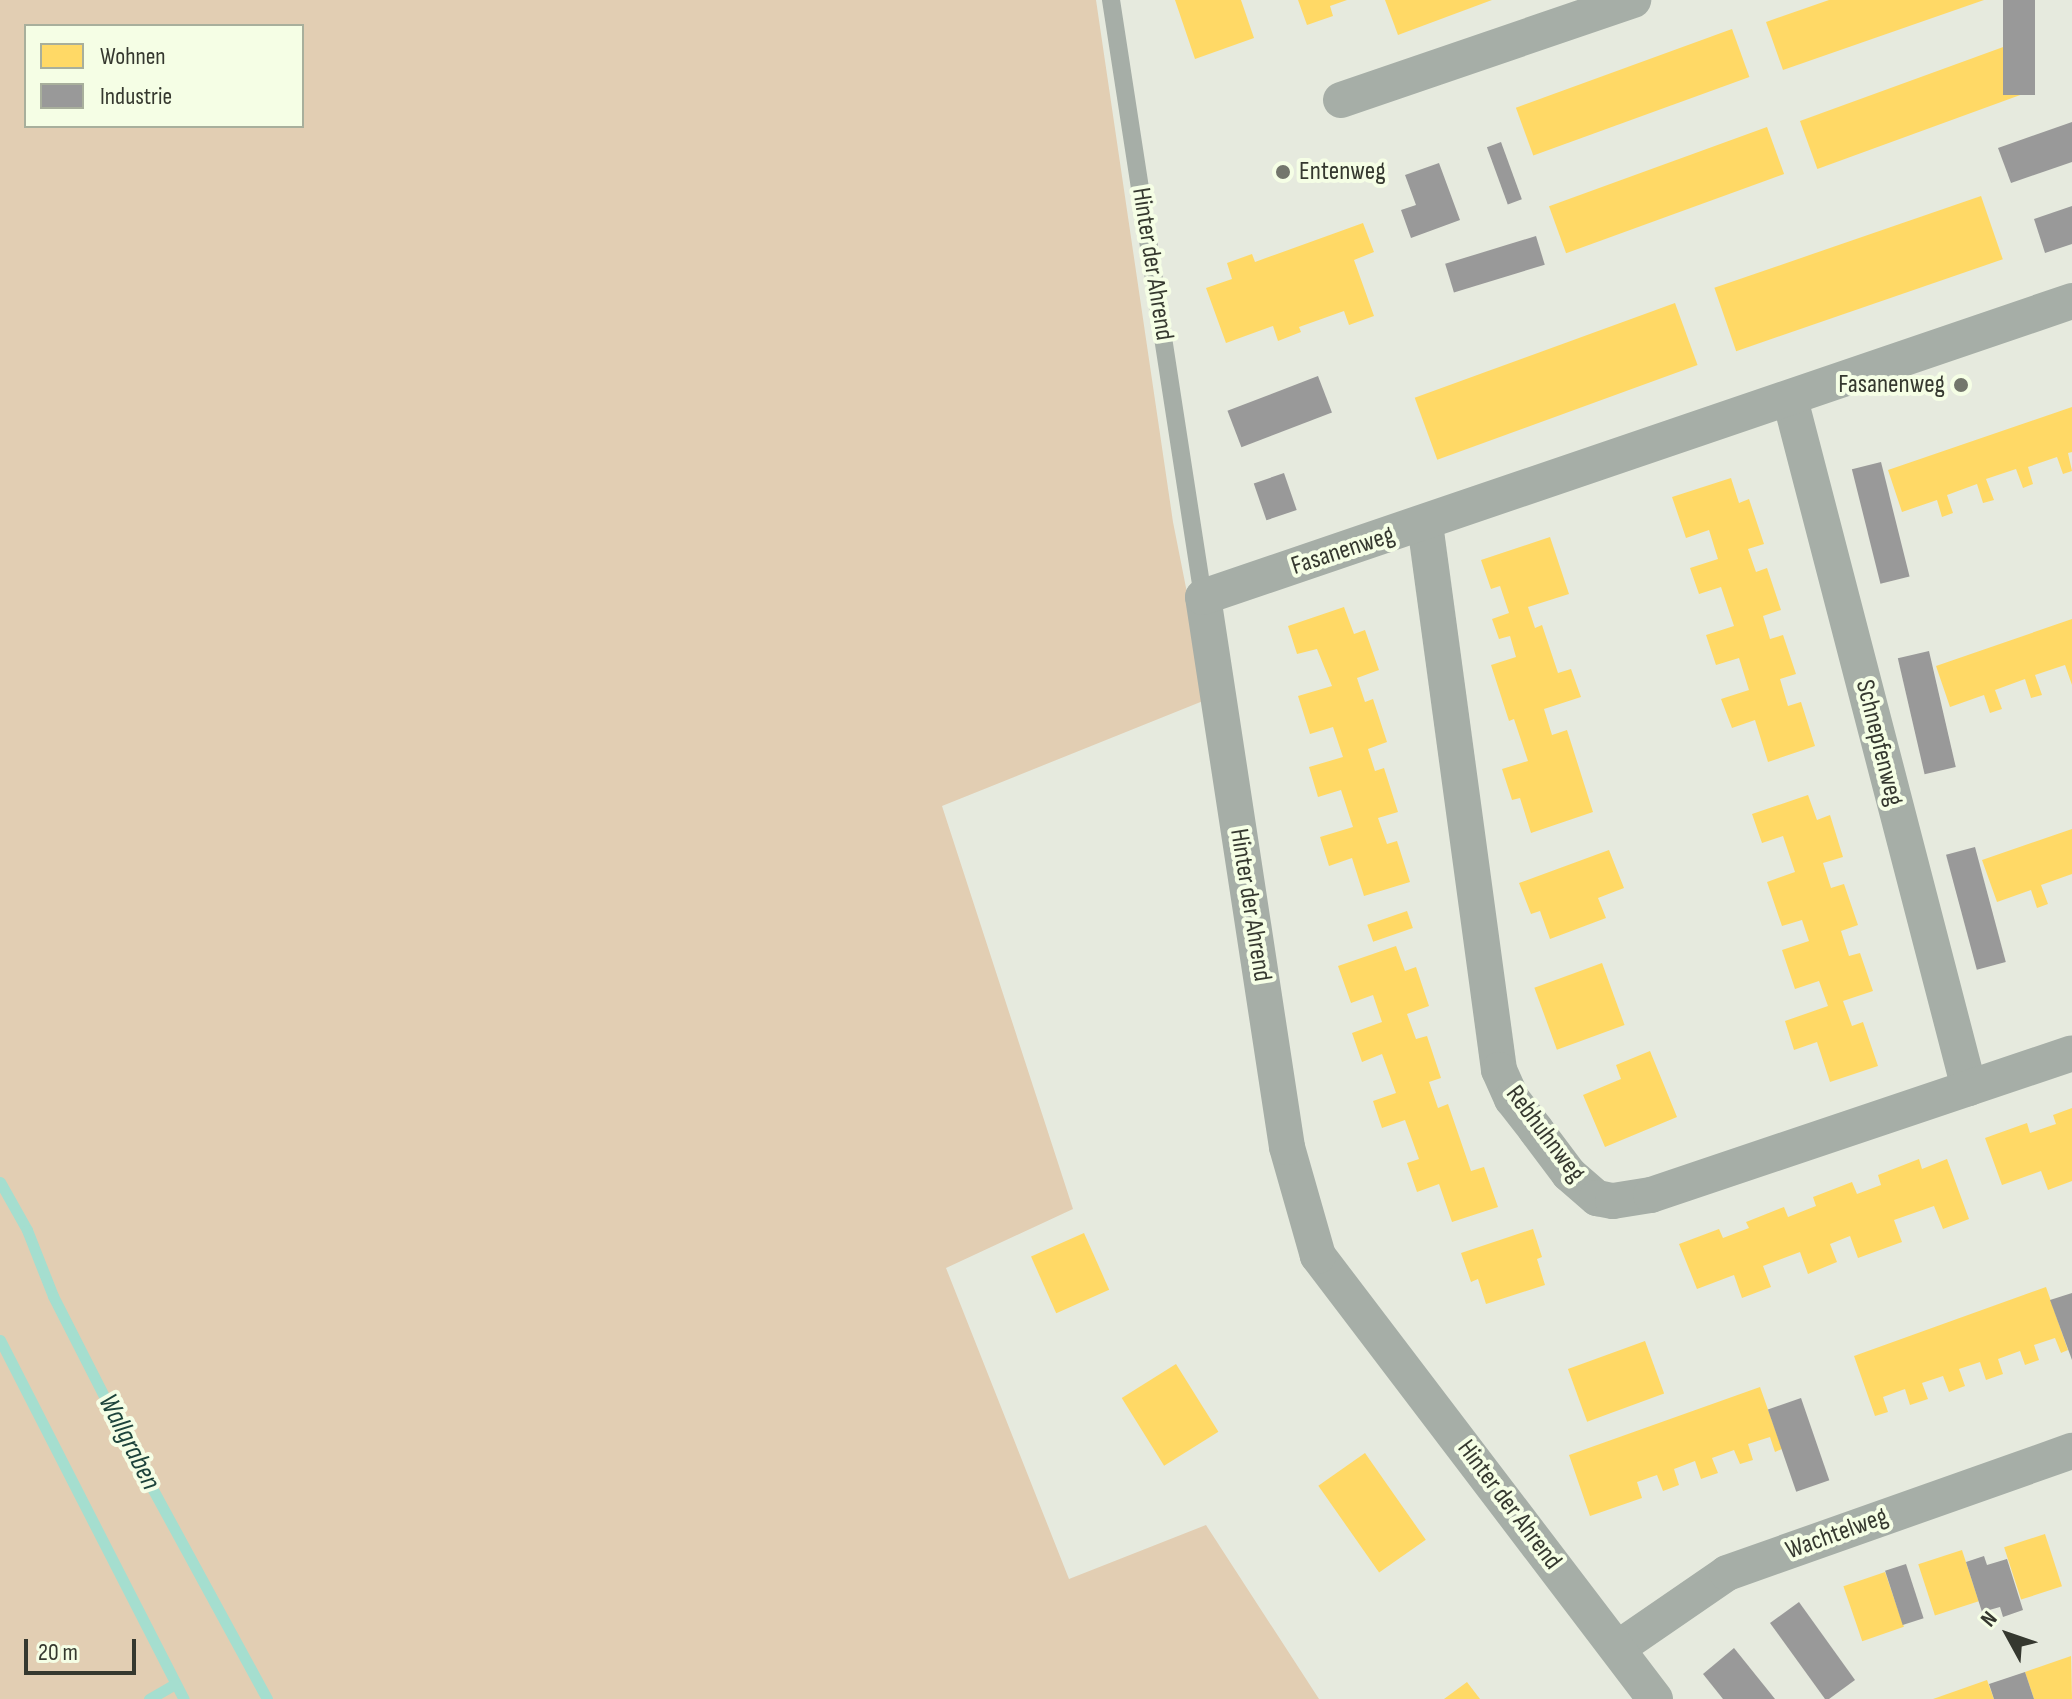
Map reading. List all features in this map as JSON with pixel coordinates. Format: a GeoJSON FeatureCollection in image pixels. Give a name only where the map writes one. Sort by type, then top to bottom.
{"type":"FeatureCollection","features":[{"type":"Feature","properties":{"kind":"street"},"geometry":{"type":"LineString","coordinates":[[1341,100],[1633,0]]}},
{"type":"Feature","properties":{"kind":"street","name":"Fasanenweg"},"geometry":{"type":"LineString","coordinates":[[1203,597],[1425,524],[2072,301]]}},
{"type":"Feature","properties":{"kind":"street","name":"Schnepfenweg"},"geometry":{"type":"LineString","coordinates":[[1790,399],[1969,1088]]}},
{"type":"Feature","properties":{"kind":"street","name":"Rebhuhnweg"},"geometry":{"type":"LineString","coordinates":[[1425,524],[1499,1070],[1512,1099],[1569,1174],[1597,1198],[1613,1201],[1651,1195],[2072,1053]]}},
{"type":"Feature","properties":{"kind":"street","name":"Hinter der Ahrend"},"geometry":{"type":"LineString","coordinates":[[1203,597],[1287,1147],[1318,1256],[1655,1699]]}},
{"type":"Feature","properties":{"kind":"street","name":"Wachtelweg"},"geometry":{"type":"LineString","coordinates":[[1618,1648],[1727,1573],[2072,1451]]}},
{"type":"Feature","properties":{"kind":"lane","name":"Hinter der Ahrend"},"geometry":{"type":"LineString","coordinates":[[1111,0],[1203,597]]}},
{"type":"Feature","properties":{"kind":"shaded area"},"geometry":{"type":"Polygon","coordinates":[[[0,0],[1096,0],[1173,522],[1208,699],[942,806],[1073,1209],[946,1268],[1069,1579],[1206,1525],[1319,1699],[0,1699],[0,0]]]}},
{"type":"Feature","properties":{"kind":"building: Wohnen"},"geometry":{"type":"Polygon","coordinates":[[[1175,0],[1241,0],[1254,38],[1195,59],[1175,0]]]}},
{"type":"Feature","properties":{"kind":"building: Wohnen"},"geometry":{"type":"Polygon","coordinates":[[[1298,0],[1347,0],[1330,6],[1333,16],[1307,25],[1298,0]]]}},
{"type":"Feature","properties":{"kind":"building: Wohnen"},"geometry":{"type":"Polygon","coordinates":[[[1385,0],[1492,0],[1398,35],[1385,0]]]}},
{"type":"Feature","properties":{"kind":"building: Wohnen"},"geometry":{"type":"Polygon","coordinates":[[[1829,0],[1984,0],[1783,70],[1766,22],[1829,0]]]}},
{"type":"Feature","properties":{"kind":"building: Wohnen"},"geometry":{"type":"Polygon","coordinates":[[[1732,29],[1749,77],[1533,156],[1516,108],[1732,29]]]}},
{"type":"Feature","properties":{"kind":"building: Wohnen"},"geometry":{"type":"Polygon","coordinates":[[[2017,42],[2034,90],[1817,169],[1800,121],[2017,42]]]}},
{"type":"Feature","properties":{"kind":"building: Wohnen"},"geometry":{"type":"Polygon","coordinates":[[[1767,127],[1784,174],[1566,253],[1549,206],[1767,127]]]}},
{"type":"Feature","properties":{"kind":"building: Wohnen"},"geometry":{"type":"Polygon","coordinates":[[[1981,196],[2003,259],[1736,351],[1714,288],[1981,196]]]}},
{"type":"Feature","properties":{"kind":"building: Wohnen"},"geometry":{"type":"Polygon","coordinates":[[[1363,223],[1374,252],[1354,260],[1374,316],[1349,325],[1344,311],[1299,327],[1301,332],[1278,341],[1273,326],[1226,343],[1206,288],[1232,279],[1227,263],[1252,254],[1255,262],[1363,223]]]}},
{"type":"Feature","properties":{"kind":"building: Wohnen"},"geometry":{"type":"Polygon","coordinates":[[[1675,303],[1698,365],[1437,460],[1415,398],[1675,303]]]}},
{"type":"Feature","properties":{"kind":"building: Wohnen"},"geometry":{"type":"Polygon","coordinates":[[[2072,407],[2072,452],[2068,453],[2072,471],[2063,474],[2057,457],[2028,467],[2033,484],[2023,488],[2016,469],[1986,479],[1994,500],[1983,503],[1977,484],[1947,495],[1953,513],[1942,517],[1937,500],[1902,512],[1888,470],[2072,407]]]}},
{"type":"Feature","properties":{"kind":"building: Wohnen"},"geometry":{"type":"Polygon","coordinates":[[[1731,478],[1739,503],[1749,499],[1764,544],[1748,549],[1756,572],[1767,568],[1781,610],[1763,616],[1770,639],[1783,635],[1796,674],[1780,679],[1788,706],[1801,702],[1815,746],[1768,762],[1755,720],[1732,728],[1721,699],[1749,690],[1739,658],[1716,665],[1706,635],[1734,626],[1721,587],[1699,594],[1690,568],[1718,559],[1709,530],[1686,538],[1672,497],[1731,478]]]}},
{"type":"Feature","properties":{"kind":"building: Wohnen"},"geometry":{"type":"Polygon","coordinates":[[[1550,537],[1569,594],[1528,607],[1535,628],[1542,625],[1558,673],[1571,669],[1581,697],[1544,709],[1552,735],[1567,730],[1593,812],[1531,833],[1520,798],[1512,800],[1502,769],[1528,761],[1514,719],[1509,721],[1491,665],[1516,657],[1510,636],[1499,639],[1492,619],[1509,613],[1500,586],[1491,589],[1481,560],[1550,537]]]}},
{"type":"Feature","properties":{"kind":"building: Wohnen"},"geometry":{"type":"Polygon","coordinates":[[[1344,607],[1354,634],[1365,630],[1379,670],[1357,678],[1365,702],[1373,699],[1387,742],[1368,749],[1375,771],[1384,768],[1398,812],[1378,818],[1387,844],[1397,841],[1410,882],[1364,896],[1352,858],[1329,866],[1320,837],[1353,827],[1341,790],[1318,797],[1309,767],[1343,757],[1333,727],[1310,734],[1298,696],[1332,686],[1317,649],[1297,654],[1288,626],[1344,607]]]}},
{"type":"Feature","properties":{"kind":"building: Wohnen"},"geometry":{"type":"Polygon","coordinates":[[[2072,619],[2072,685],[2065,665],[2035,675],[2042,695],[2031,698],[2025,679],[1995,690],[2002,709],[1990,713],[1984,695],[1950,707],[1936,666],[2072,619]]]}},
{"type":"Feature","properties":{"kind":"building: Wohnen"},"geometry":{"type":"Polygon","coordinates":[[[1808,795],[1817,820],[1830,815],[1843,857],[1823,863],[1831,888],[1844,884],[1858,925],[1841,931],[1849,956],[1860,953],[1873,991],[1843,1001],[1852,1026],[1863,1022],[1878,1066],[1830,1082],[1817,1042],[1794,1050],[1785,1021],[1828,1006],[1819,981],[1795,989],[1782,950],[1809,941],[1802,920],[1782,926],[1767,882],[1795,872],[1783,836],[1762,843],[1752,814],[1808,795]]]}},
{"type":"Feature","properties":{"kind":"building: Wohnen"},"geometry":{"type":"Polygon","coordinates":[[[2072,829],[2072,874],[2041,885],[2048,904],[2037,908],[2031,890],[1997,902],[1982,860],[2072,829]]]}},
{"type":"Feature","properties":{"kind":"building: Wohnen"},"geometry":{"type":"Polygon","coordinates":[[[1609,850],[1624,888],[1598,898],[1606,918],[1550,939],[1540,911],[1531,914],[1519,883],[1609,850]]]}},
{"type":"Feature","properties":{"kind":"building: Wohnen"},"geometry":{"type":"Polygon","coordinates":[[[1407,911],[1413,928],[1373,942],[1367,925],[1407,911]]]}},
{"type":"Feature","properties":{"kind":"building: Wohnen"},"geometry":{"type":"Polygon","coordinates":[[[1396,946],[1405,971],[1416,967],[1429,1006],[1407,1014],[1416,1039],[1427,1036],[1441,1078],[1429,1082],[1438,1108],[1448,1104],[1471,1171],[1484,1167],[1498,1207],[1452,1222],[1439,1184],[1417,1192],[1407,1163],[1419,1159],[1405,1120],[1382,1128],[1373,1101],[1396,1093],[1382,1054],[1362,1062],[1352,1033],[1382,1022],[1373,995],[1351,1003],[1338,966],[1396,946]]]}},
{"type":"Feature","properties":{"kind":"building: Wohnen"},"geometry":{"type":"Polygon","coordinates":[[[1602,963],[1625,1025],[1557,1050],[1534,988],[1602,963]]]}},
{"type":"Feature","properties":{"kind":"building: Wohnen"},"geometry":{"type":"Polygon","coordinates":[[[1650,1051],[1677,1117],[1605,1147],[1583,1095],[1621,1079],[1616,1065],[1650,1051]]]}},
{"type":"Feature","properties":{"kind":"building: Wohnen"},"geometry":{"type":"Polygon","coordinates":[[[2072,1108],[2072,1181],[2048,1190],[2041,1171],[2002,1185],[1985,1138],[2027,1123],[2030,1133],[2056,1124],[2053,1115],[2072,1108]]]}},
{"type":"Feature","properties":{"kind":"building: Wohnen"},"geometry":{"type":"Polygon","coordinates":[[[1919,1159],[1922,1169],[1947,1159],[1969,1219],[1943,1229],[1934,1206],[1894,1220],[1902,1242],[1858,1258],[1850,1236],[1830,1244],[1837,1262],[1808,1274],[1800,1252],[1763,1266],[1771,1287],[1742,1298],[1734,1275],[1697,1289],[1679,1244],[1719,1229],[1723,1238],[1749,1228],[1746,1222],[1784,1207],[1788,1217],[1816,1206],[1813,1197],[1852,1182],[1857,1194],[1881,1185],[1878,1175],[1919,1159]]]}},
{"type":"Feature","properties":{"kind":"building: Wohnen"},"geometry":{"type":"Polygon","coordinates":[[[1533,1229],[1542,1257],[1537,1259],[1545,1285],[1486,1304],[1478,1279],[1471,1282],[1461,1253],[1533,1229]]]}},
{"type":"Feature","properties":{"kind":"building: Wohnen"},"geometry":{"type":"Polygon","coordinates":[[[1084,1233],[1109,1290],[1056,1313],[1031,1257],[1084,1233]]]}},
{"type":"Feature","properties":{"kind":"building: Wohnen"},"geometry":{"type":"Polygon","coordinates":[[[2046,1287],[2068,1350],[2061,1353],[2055,1338],[2034,1345],[2039,1360],[2025,1365],[2020,1351],[1998,1359],[2003,1374],[1986,1380],[1980,1362],[1959,1369],[1965,1386],[1949,1392],[1943,1376],[1922,1383],[1928,1399],[1910,1405],[1905,1389],[1883,1397],[1888,1412],[1875,1416],[1854,1356],[2046,1287]]]}},
{"type":"Feature","properties":{"kind":"building: Wohnen"},"geometry":{"type":"Polygon","coordinates":[[[1645,1341],[1664,1394],[1587,1422],[1568,1369],[1645,1341]]]}},
{"type":"Feature","properties":{"kind":"building: Wohnen"},"geometry":{"type":"Polygon","coordinates":[[[1176,1364],[1218,1432],[1164,1466],[1122,1398],[1176,1364]]]}},
{"type":"Feature","properties":{"kind":"building: Wohnen"},"geometry":{"type":"Polygon","coordinates":[[[1760,1387],[1782,1449],[1775,1452],[1770,1437],[1748,1444],[1753,1460],[1740,1464],[1734,1450],[1712,1458],[1718,1473],[1701,1479],[1695,1461],[1674,1469],[1679,1485],[1663,1491],[1657,1475],[1637,1482],[1642,1498],[1590,1516],[1569,1455],[1760,1387]]]}},
{"type":"Feature","properties":{"kind":"building: Wohnen"},"geometry":{"type":"Polygon","coordinates":[[[1365,1453],[1426,1540],[1379,1573],[1318,1486],[1365,1453]]]}},
{"type":"Feature","properties":{"kind":"building: Wohnen"},"geometry":{"type":"Polygon","coordinates":[[[2045,1534],[2062,1586],[2021,1600],[2004,1547],[2045,1534]]]}},
{"type":"Feature","properties":{"kind":"building: Wohnen"},"geometry":{"type":"Polygon","coordinates":[[[1962,1550],[1979,1601],[1935,1616],[1918,1564],[1962,1550]]]}},
{"type":"Feature","properties":{"kind":"building: Wohnen"},"geometry":{"type":"Polygon","coordinates":[[[1885,1572],[1904,1627],[1862,1641],[1843,1586],[1885,1572]]]}},
{"type":"Feature","properties":{"kind":"building: Wohnen"},"geometry":{"type":"Polygon","coordinates":[[[2071,1656],[2072,1699],[2034,1699],[2025,1672],[2071,1656]]]}},
{"type":"Feature","properties":{"kind":"building: Wohnen"},"geometry":{"type":"Polygon","coordinates":[[[1987,1680],[1994,1699],[1933,1699],[1987,1680]]]}},
{"type":"Feature","properties":{"kind":"building: Wohnen"},"geometry":{"type":"Polygon","coordinates":[[[1467,1682],[1480,1699],[1444,1699],[1467,1682]]]}},
{"type":"Feature","properties":{"kind":"building: Industrie"},"geometry":{"type":"Polygon","coordinates":[[[2003,0],[2035,0],[2035,95],[2003,95],[2003,0]]]}},
{"type":"Feature","properties":{"kind":"building: Industrie"},"geometry":{"type":"Polygon","coordinates":[[[2072,122],[2072,162],[2011,183],[1998,148],[2072,122]]]}},
{"type":"Feature","properties":{"kind":"building: Industrie"},"geometry":{"type":"Polygon","coordinates":[[[1501,142],[1522,199],[1508,204],[1487,147],[1501,142]]]}},
{"type":"Feature","properties":{"kind":"building: Industrie"},"geometry":{"type":"Polygon","coordinates":[[[1439,163],[1460,220],[1411,238],[1401,210],[1416,205],[1405,175],[1439,163]]]}},
{"type":"Feature","properties":{"kind":"building: Industrie"},"geometry":{"type":"Polygon","coordinates":[[[2072,206],[2072,244],[2045,253],[2034,219],[2072,206]]]}},
{"type":"Feature","properties":{"kind":"building: Industrie"},"geometry":{"type":"Polygon","coordinates":[[[1536,236],[1545,265],[1454,292],[1445,264],[1536,236]]]}},
{"type":"Feature","properties":{"kind":"building: Industrie"},"geometry":{"type":"Polygon","coordinates":[[[1318,376],[1332,412],[1241,447],[1227,411],[1318,376]]]}},
{"type":"Feature","properties":{"kind":"building: Industrie"},"geometry":{"type":"Polygon","coordinates":[[[1881,462],[1910,576],[1880,584],[1852,469],[1881,462]]]}},
{"type":"Feature","properties":{"kind":"building: Industrie"},"geometry":{"type":"Polygon","coordinates":[[[1284,473],[1297,510],[1266,520],[1254,483],[1284,473]]]}},
{"type":"Feature","properties":{"kind":"building: Industrie"},"geometry":{"type":"Polygon","coordinates":[[[1929,651],[1956,767],[1925,774],[1898,658],[1929,651]]]}},
{"type":"Feature","properties":{"kind":"building: Industrie"},"geometry":{"type":"Polygon","coordinates":[[[1975,847],[2006,962],[1977,970],[1946,855],[1975,847]]]}},
{"type":"Feature","properties":{"kind":"building: Industrie"},"geometry":{"type":"Polygon","coordinates":[[[2072,1293],[2072,1360],[2050,1300],[2072,1293]]]}},
{"type":"Feature","properties":{"kind":"building: Industrie"},"geometry":{"type":"Polygon","coordinates":[[[1801,1398],[1829,1480],[1796,1492],[1768,1409],[1801,1398]]]}},
{"type":"Feature","properties":{"kind":"building: Industrie"},"geometry":{"type":"Polygon","coordinates":[[[1984,1556],[1987,1565],[2007,1559],[2023,1610],[2003,1617],[2000,1607],[1982,1612],[1966,1562],[1984,1556]]]}},
{"type":"Feature","properties":{"kind":"building: Industrie"},"geometry":{"type":"Polygon","coordinates":[[[1906,1564],[1924,1618],[1903,1625],[1885,1571],[1906,1564]]]}},
{"type":"Feature","properties":{"kind":"building: Industrie"},"geometry":{"type":"Polygon","coordinates":[[[1799,1602],[1855,1680],[1829,1699],[1825,1699],[1770,1623],[1799,1602]]]}},
{"type":"Feature","properties":{"kind":"building: Industrie"},"geometry":{"type":"Polygon","coordinates":[[[1734,1648],[1775,1699],[1723,1699],[1703,1674],[1734,1648]]]}},
{"type":"Feature","properties":{"kind":"building: Industrie"},"geometry":{"type":"Polygon","coordinates":[[[2025,1672],[2034,1699],[1994,1699],[1989,1684],[2025,1672]]]}},
{"type":"Feature","properties":{"kind":"waterway","name":"Wallgraben"},"geometry":{"type":"LineString","coordinates":[[0,1182],[27,1230],[53,1296],[133,1453],[267,1699]]}},
{"type":"Feature","properties":{"kind":"waterway"},"geometry":{"type":"LineString","coordinates":[[0,1340],[184,1699]]}},
{"type":"Feature","properties":{"kind":"waterway"},"geometry":{"type":"LineString","coordinates":[[149,1699],[175,1684]]}},
{"type":"Feature","properties":{"kind":"place","name":"Entenweg"},"geometry":{"type":"Point","coordinates":[1283,172]}},
{"type":"Feature","properties":{"kind":"place","name":"Fasanenweg"},"geometry":{"type":"Point","coordinates":[1961,385]}}]}
